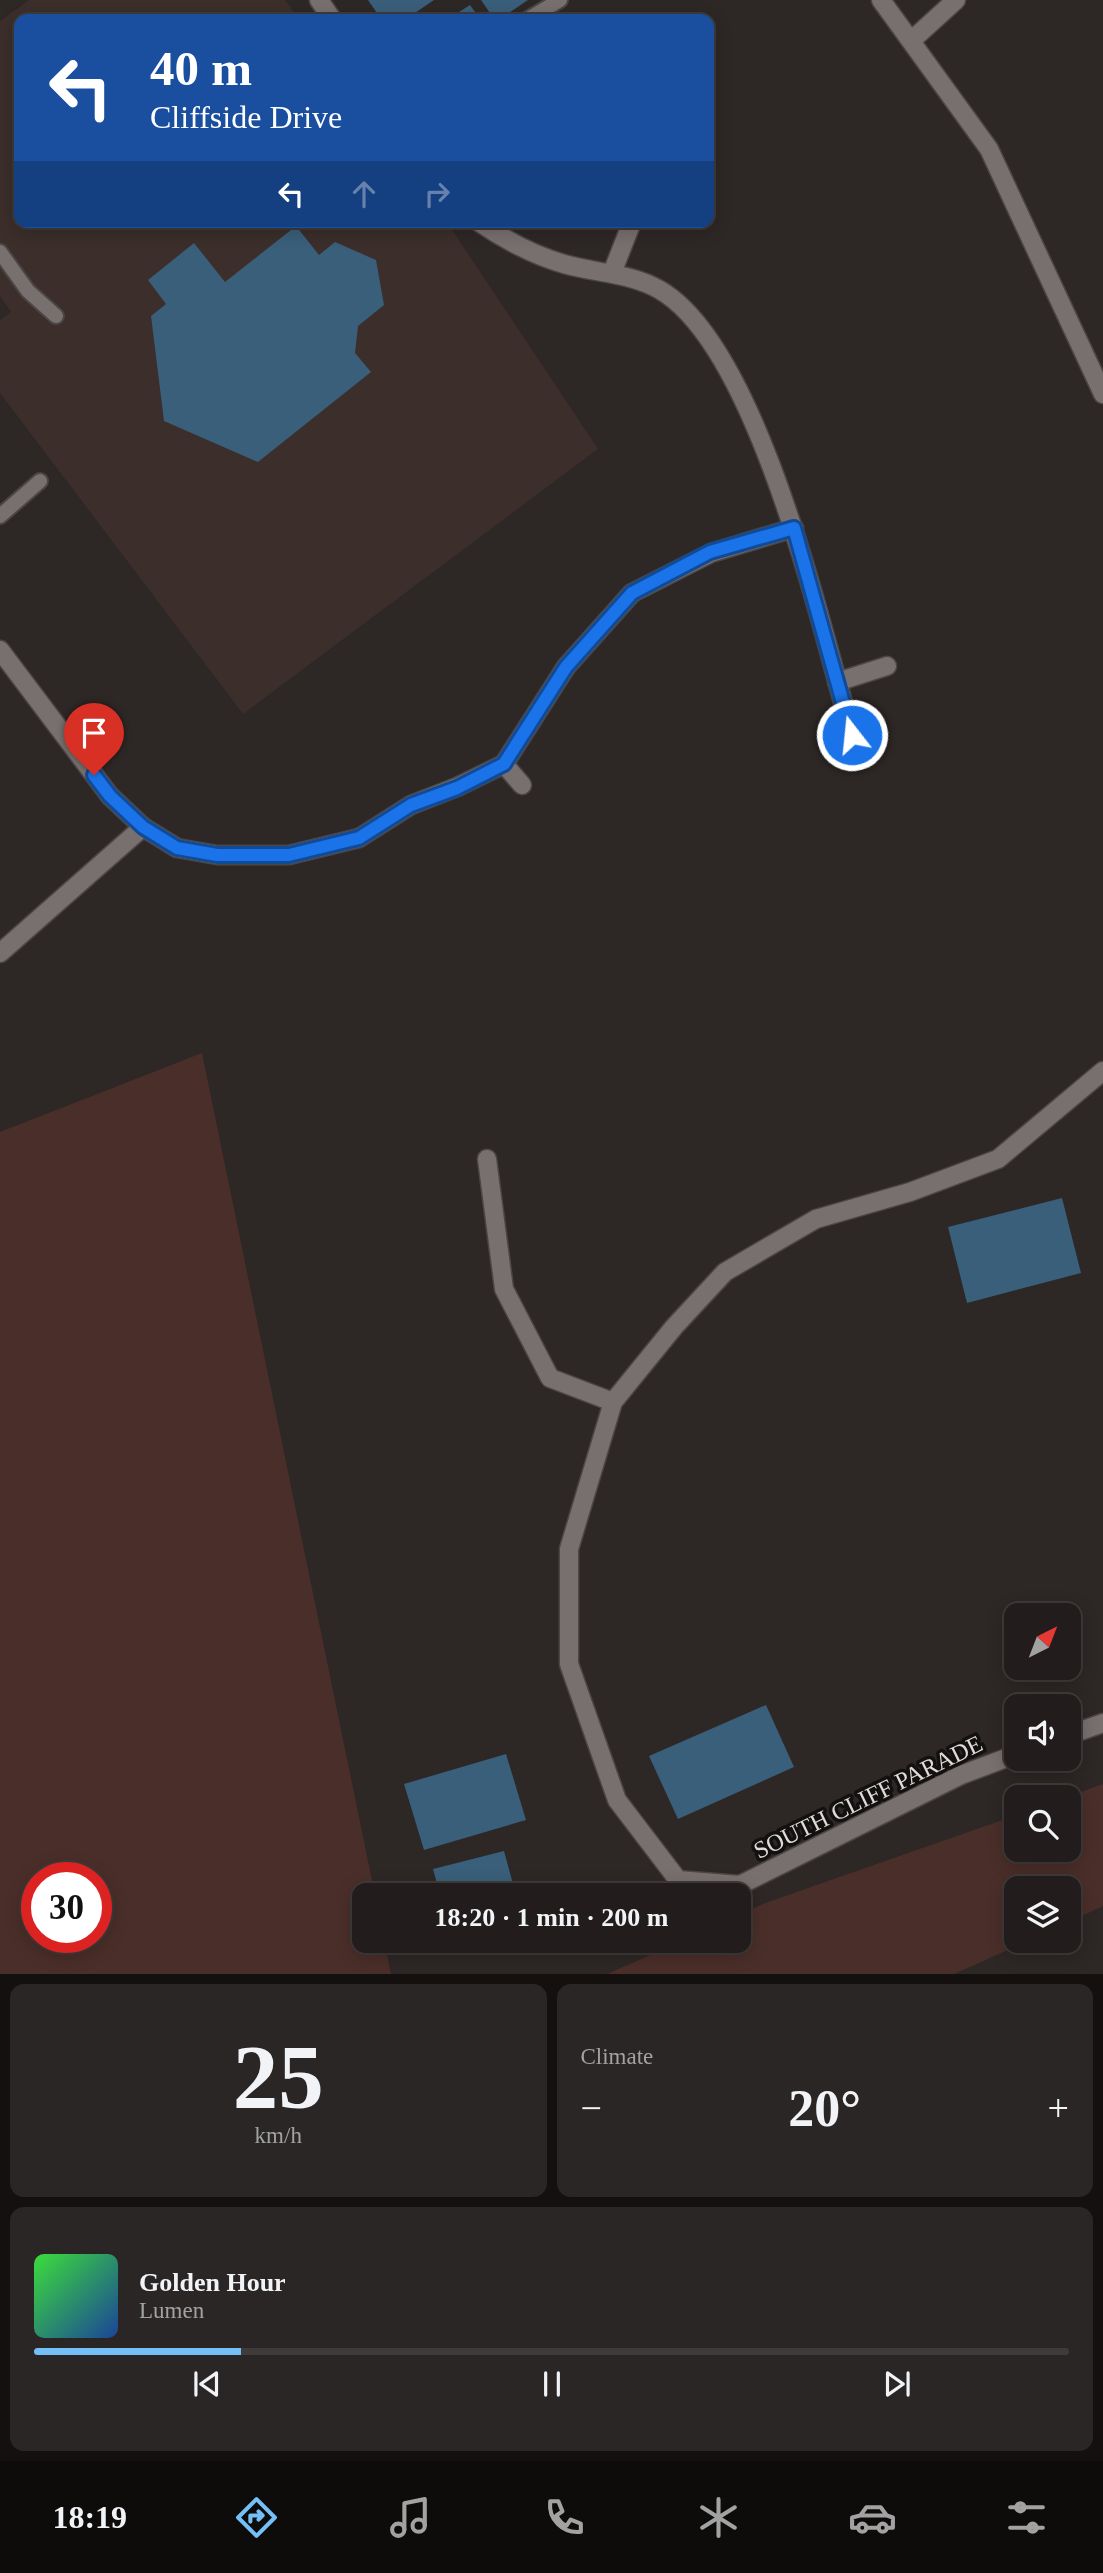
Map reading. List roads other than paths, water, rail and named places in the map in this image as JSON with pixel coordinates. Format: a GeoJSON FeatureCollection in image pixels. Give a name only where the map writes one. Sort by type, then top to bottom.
{"type":"FeatureCollection","features":[{"type":"Feature","properties":{"kind":"street"},"geometry":{"type":"LineString","coordinates":[[881,0],[989,149],[1103,394]]}},
{"type":"Feature","properties":{"kind":"street"},"geometry":{"type":"LineString","coordinates":[[912,40],[956,0]]}},
{"type":"Feature","properties":{"kind":"street"},"geometry":{"type":"LineString","coordinates":[[489,228],[520,247],[564,264],[612,273],[659,289],[690,312],[726,367],[760,436],[794,528],[852,735]]}},
{"type":"Feature","properties":{"kind":"street"},"geometry":{"type":"LineString","coordinates":[[612,273],[630,228]]}},
{"type":"Feature","properties":{"kind":"street"},"geometry":{"type":"LineString","coordinates":[[0,650],[110,796],[143,827],[177,848],[217,855],[289,855],[359,838],[411,805],[457,788],[504,764],[566,667],[632,593],[710,552],[794,528]]}},
{"type":"Feature","properties":{"kind":"street"},"geometry":{"type":"LineString","coordinates":[[837,682],[887,666]]}},
{"type":"Feature","properties":{"kind":"street"},"geometry":{"type":"LineString","coordinates":[[504,764],[522,785]]}},
{"type":"Feature","properties":{"kind":"street"},"geometry":{"type":"LineString","coordinates":[[0,953],[143,827]]}},
{"type":"Feature","properties":{"kind":"street"},"geometry":{"type":"LineString","coordinates":[[487,1159],[504,1289],[550,1378],[613,1402],[674,1327],[726,1272],[817,1219],[910,1192],[999,1160],[1103,1071]]}},
{"type":"Feature","properties":{"kind":"street","name":"SOUTH CLIFF PARADE"},"geometry":{"type":"LineString","coordinates":[[613,1402],[569,1549],[569,1664],[617,1800],[678,1880],[740,1885],[961,1775],[1004,1759]]}},
{"type":"Feature","properties":{"kind":"street"},"geometry":{"type":"LineString","coordinates":[[1081,1731],[1103,1723]]}},
{"type":"Feature","properties":{"kind":"lane"},"geometry":{"type":"LineString","coordinates":[[536,14],[560,0]]}},
{"type":"Feature","properties":{"kind":"lane"},"geometry":{"type":"LineString","coordinates":[[0,252],[28,291],[56,316]]}},
{"type":"Feature","properties":{"kind":"lane"},"geometry":{"type":"LineString","coordinates":[[0,516],[40,481]]}}]}
